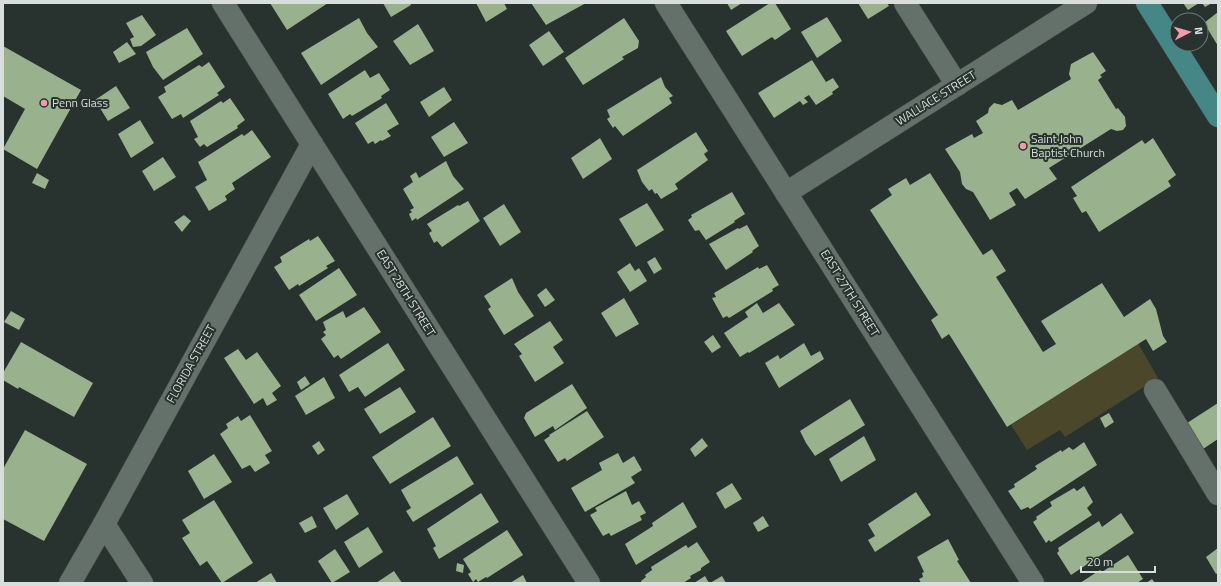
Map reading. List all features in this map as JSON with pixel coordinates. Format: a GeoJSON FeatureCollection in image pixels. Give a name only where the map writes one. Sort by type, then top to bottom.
{"type":"FeatureCollection","features":[{"type":"Feature","properties":{"kind":"main road"},"geometry":{"type":"LineString","coordinates":[[1147,3],[1218,116]]}},
{"type":"Feature","properties":{"kind":"street","name":"EAST 28TH STREET"},"geometry":{"type":"LineString","coordinates":[[223,3],[589,583]]}},
{"type":"Feature","properties":{"kind":"street","name":"EAST 27TH STREET"},"geometry":{"type":"LineString","coordinates":[[666,3],[1033,583]]}},
{"type":"Feature","properties":{"kind":"street"},"geometry":{"type":"LineString","coordinates":[[905,3],[957,85]]}},
{"type":"Feature","properties":{"kind":"street","name":"WALLACE STREET"},"geometry":{"type":"LineString","coordinates":[[786,193],[1086,3]]}},
{"type":"Feature","properties":{"kind":"street","name":"FLORIDA STREET"},"geometry":{"type":"LineString","coordinates":[[70,583],[104,524],[312,144]]}},
{"type":"Feature","properties":{"kind":"street"},"geometry":{"type":"LineString","coordinates":[[1155,390],[1218,494]]}},
{"type":"Feature","properties":{"kind":"street"},"geometry":{"type":"LineString","coordinates":[[104,524],[142,583]]}},
{"type":"Feature","properties":{"kind":"shaded area"},"geometry":{"type":"Polygon","coordinates":[[[1138,343],[1158,378],[1065,437],[1060,430],[1027,450],[1011,425],[1138,343]]]}},
{"type":"Feature","properties":{"kind":"building"},"geometry":{"type":"Polygon","coordinates":[[[270,3],[328,3],[287,30],[270,3]]]}},
{"type":"Feature","properties":{"kind":"building"},"geometry":{"type":"Polygon","coordinates":[[[383,3],[410,3],[411,5],[391,17],[383,3]]]}},
{"type":"Feature","properties":{"kind":"building"},"geometry":{"type":"Polygon","coordinates":[[[476,3],[504,3],[507,9],[486,22],[476,3]]]}},
{"type":"Feature","properties":{"kind":"building"},"geometry":{"type":"Polygon","coordinates":[[[531,3],[586,3],[546,25],[531,3]]]}},
{"type":"Feature","properties":{"kind":"building"},"geometry":{"type":"Polygon","coordinates":[[[727,3],[742,3],[731,10],[727,3]]]}},
{"type":"Feature","properties":{"kind":"building"},"geometry":{"type":"Polygon","coordinates":[[[770,3],[775,3],[791,29],[775,40],[772,37],[742,56],[726,31],[770,3]]]}},
{"type":"Feature","properties":{"kind":"building"},"geometry":{"type":"Polygon","coordinates":[[[858,3],[887,3],[889,6],[868,19],[858,3]]]}},
{"type":"Feature","properties":{"kind":"building"},"geometry":{"type":"Polygon","coordinates":[[[1183,3],[1199,3],[1188,10],[1183,3]]]}},
{"type":"Feature","properties":{"kind":"building"},"geometry":{"type":"Polygon","coordinates":[[[1202,3],[1212,3],[1205,7],[1202,3]]]}},
{"type":"Feature","properties":{"kind":"building"},"geometry":{"type":"Polygon","coordinates":[[[1218,12],[1218,46],[1209,31],[1209,19],[1218,12]]]}},
{"type":"Feature","properties":{"kind":"building"},"geometry":{"type":"Polygon","coordinates":[[[142,15],[156,35],[141,46],[133,47],[130,39],[134,37],[126,23],[142,15]]]}},
{"type":"Feature","properties":{"kind":"building"},"geometry":{"type":"Polygon","coordinates":[[[827,17],[842,41],[817,58],[801,32],[827,17]]]}},
{"type":"Feature","properties":{"kind":"building"},"geometry":{"type":"Polygon","coordinates":[[[359,18],[367,33],[378,47],[321,85],[301,53],[359,18]]]}},
{"type":"Feature","properties":{"kind":"building"},"geometry":{"type":"Polygon","coordinates":[[[624,18],[639,41],[638,48],[622,57],[624,59],[583,85],[565,58],[624,18]]]}},
{"type":"Feature","properties":{"kind":"building"},"geometry":{"type":"Polygon","coordinates":[[[418,24],[434,51],[410,65],[393,41],[418,24]]]}},
{"type":"Feature","properties":{"kind":"building"},"geometry":{"type":"Polygon","coordinates":[[[187,28],[203,54],[163,80],[153,67],[146,52],[187,28]]]}},
{"type":"Feature","properties":{"kind":"building"},"geometry":{"type":"Polygon","coordinates":[[[549,31],[564,52],[543,66],[529,45],[549,31]]]}},
{"type":"Feature","properties":{"kind":"building"},"geometry":{"type":"Polygon","coordinates":[[[127,42],[136,54],[119,63],[113,52],[127,42]]]}},
{"type":"Feature","properties":{"kind":"building","name":"Penn Glass"},"geometry":{"type":"Polygon","coordinates":[[[3,46],[81,90],[37,169],[3,149],[25,109],[3,96],[3,46]]]}},
{"type":"Feature","properties":{"kind":"building"},"geometry":{"type":"Polygon","coordinates":[[[1093,52],[1106,71],[1100,75],[1102,77],[1098,80],[1116,109],[1118,108],[1125,117],[1126,126],[1123,130],[1117,131],[1111,129],[1049,168],[1057,179],[1025,199],[1017,188],[1009,193],[1016,205],[990,220],[973,192],[966,189],[962,184],[960,172],[945,149],[972,134],[974,138],[983,133],[976,121],[988,113],[989,108],[994,103],[1002,105],[1012,100],[1018,110],[1071,79],[1069,74],[1071,64],[1093,52]]]}},
{"type":"Feature","properties":{"kind":"building"},"geometry":{"type":"Polygon","coordinates":[[[812,60],[826,82],[833,78],[839,87],[832,92],[833,94],[816,105],[809,95],[804,98],[808,102],[803,105],[800,101],[774,118],[758,93],[812,60]]]}},
{"type":"Feature","properties":{"kind":"building"},"geometry":{"type":"Polygon","coordinates":[[[209,62],[225,87],[217,93],[219,95],[183,118],[181,114],[172,119],[158,97],[166,92],[164,87],[199,65],[202,67],[209,62]]]}},
{"type":"Feature","properties":{"kind":"building"},"geometry":{"type":"Polygon","coordinates":[[[365,70],[370,78],[379,73],[390,90],[381,96],[382,98],[352,116],[350,114],[343,119],[328,94],[365,70]]]}},
{"type":"Feature","properties":{"kind":"building"},"geometry":{"type":"Polygon","coordinates":[[[661,77],[665,87],[673,96],[669,98],[672,103],[623,136],[615,126],[613,128],[607,119],[610,117],[607,110],[661,77]]]}},
{"type":"Feature","properties":{"kind":"building"},"geometry":{"type":"Polygon","coordinates":[[[116,86],[130,108],[108,121],[95,100],[116,86]]]}},
{"type":"Feature","properties":{"kind":"building"},"geometry":{"type":"Polygon","coordinates":[[[444,87],[452,100],[429,117],[420,102],[444,87]]]}},
{"type":"Feature","properties":{"kind":"building"},"geometry":{"type":"Polygon","coordinates":[[[230,98],[245,120],[237,126],[238,128],[207,147],[204,144],[200,147],[194,139],[198,137],[190,121],[221,101],[223,103],[230,98]]]}},
{"type":"Feature","properties":{"kind":"building"},"geometry":{"type":"Polygon","coordinates":[[[386,103],[399,124],[387,131],[391,136],[375,144],[373,141],[368,144],[355,123],[386,103]]]}},
{"type":"Feature","properties":{"kind":"building"},"geometry":{"type":"Polygon","coordinates":[[[140,120],[154,143],[131,158],[118,134],[140,120]]]}},
{"type":"Feature","properties":{"kind":"building"},"geometry":{"type":"Polygon","coordinates":[[[454,122],[468,143],[444,157],[431,137],[454,122]]]}},
{"type":"Feature","properties":{"kind":"building"},"geometry":{"type":"Polygon","coordinates":[[[252,130],[271,157],[232,183],[235,189],[225,196],[227,200],[209,211],[195,187],[207,180],[198,162],[242,134],[244,136],[252,130]]]}},
{"type":"Feature","properties":{"kind":"building"},"geometry":{"type":"Polygon","coordinates":[[[696,132],[708,151],[704,154],[708,160],[675,184],[678,189],[661,199],[652,189],[649,191],[642,182],[637,170],[696,132]]]}},
{"type":"Feature","properties":{"kind":"building"},"geometry":{"type":"Polygon","coordinates":[[[600,138],[612,159],[583,179],[571,158],[600,138]]]}},
{"type":"Feature","properties":{"kind":"building"},"geometry":{"type":"Polygon","coordinates":[[[1153,138],[1176,175],[1168,181],[1171,186],[1099,232],[1086,211],[1082,213],[1073,198],[1077,196],[1071,187],[1142,140],[1145,144],[1153,138]]]}},
{"type":"Feature","properties":{"kind":"building"},"geometry":{"type":"Polygon","coordinates":[[[163,157],[176,177],[154,191],[142,171],[163,157]]]}},
{"type":"Feature","properties":{"kind":"building"},"geometry":{"type":"Polygon","coordinates":[[[446,161],[453,176],[464,189],[417,220],[416,218],[412,221],[409,214],[412,212],[410,210],[414,208],[403,189],[413,182],[410,176],[416,172],[419,178],[446,161]]]}},
{"type":"Feature","properties":{"kind":"building"},"geometry":{"type":"Polygon","coordinates":[[[37,173],[49,180],[45,189],[32,183],[37,173]]]}},
{"type":"Feature","properties":{"kind":"building"},"geometry":{"type":"Polygon","coordinates":[[[930,173],[983,255],[992,249],[1006,271],[996,277],[1043,352],[1056,344],[1041,321],[1102,283],[1124,317],[1150,299],[1156,309],[1163,336],[1167,342],[1153,351],[1146,339],[1007,427],[949,334],[942,339],[931,320],[938,315],[870,210],[892,195],[888,189],[906,178],[910,185],[930,173]]]}},
{"type":"Feature","properties":{"kind":"building"},"geometry":{"type":"Polygon","coordinates":[[[732,192],[745,214],[706,240],[699,230],[695,231],[688,220],[692,217],[691,215],[732,192]]]}},
{"type":"Feature","properties":{"kind":"building"},"geometry":{"type":"Polygon","coordinates":[[[468,201],[480,221],[442,247],[437,241],[434,243],[429,233],[432,231],[427,224],[458,205],[459,206],[468,201]]]}},
{"type":"Feature","properties":{"kind":"building"},"geometry":{"type":"Polygon","coordinates":[[[647,203],[664,230],[636,247],[619,219],[647,203]]]}},
{"type":"Feature","properties":{"kind":"building"},"geometry":{"type":"Polygon","coordinates":[[[504,204],[521,232],[500,246],[483,218],[504,204]]]}},
{"type":"Feature","properties":{"kind":"building"},"geometry":{"type":"Polygon","coordinates":[[[184,215],[191,221],[182,232],[174,222],[184,215]]]}},
{"type":"Feature","properties":{"kind":"building"},"geometry":{"type":"Polygon","coordinates":[[[747,225],[759,246],[752,251],[753,252],[726,270],[709,244],[738,228],[739,229],[747,225]]]}},
{"type":"Feature","properties":{"kind":"building"},"geometry":{"type":"Polygon","coordinates":[[[318,236],[335,261],[326,266],[328,268],[299,286],[298,284],[289,290],[274,267],[282,262],[280,257],[309,239],[310,241],[318,236]]]}},
{"type":"Feature","properties":{"kind":"building"},"geometry":{"type":"Polygon","coordinates":[[[655,257],[662,269],[654,274],[647,262],[655,257]]]}},
{"type":"Feature","properties":{"kind":"building"},"geometry":{"type":"Polygon","coordinates":[[[630,263],[635,271],[639,268],[647,281],[630,292],[617,272],[630,263]]]}},
{"type":"Feature","properties":{"kind":"building"},"geometry":{"type":"Polygon","coordinates":[[[767,265],[779,285],[772,289],[773,291],[729,318],[727,316],[723,318],[712,298],[716,297],[714,293],[758,267],[759,269],[767,265]]]}},
{"type":"Feature","properties":{"kind":"building"},"geometry":{"type":"Polygon","coordinates":[[[339,268],[357,295],[316,321],[299,295],[339,268]]]}},
{"type":"Feature","properties":{"kind":"building"},"geometry":{"type":"Polygon","coordinates":[[[512,278],[518,292],[534,316],[504,335],[488,309],[491,307],[484,296],[512,278]]]}},
{"type":"Feature","properties":{"kind":"building"},"geometry":{"type":"Polygon","coordinates":[[[546,288],[555,300],[545,307],[537,295],[546,288]]]}},
{"type":"Feature","properties":{"kind":"building"},"geometry":{"type":"Polygon","coordinates":[[[624,298],[639,324],[616,337],[601,313],[624,298]]]}},
{"type":"Feature","properties":{"kind":"building"},"geometry":{"type":"Polygon","coordinates":[[[757,303],[763,313],[779,303],[795,325],[740,357],[724,333],[748,317],[745,312],[757,303]]]}},
{"type":"Feature","properties":{"kind":"building"},"geometry":{"type":"Polygon","coordinates":[[[364,307],[381,332],[341,359],[338,355],[334,358],[321,339],[326,335],[323,332],[326,330],[323,322],[343,311],[346,318],[364,307]]]}},
{"type":"Feature","properties":{"kind":"building"},"geometry":{"type":"Polygon","coordinates":[[[11,311],[25,319],[19,330],[4,322],[11,311]]]}},
{"type":"Feature","properties":{"kind":"building"},"geometry":{"type":"Polygon","coordinates":[[[550,321],[563,340],[553,347],[564,363],[535,382],[519,356],[522,354],[514,344],[550,321]]]}},
{"type":"Feature","properties":{"kind":"building"},"geometry":{"type":"Polygon","coordinates":[[[713,335],[721,347],[712,353],[704,342],[713,335]]]}},
{"type":"Feature","properties":{"kind":"building"},"geometry":{"type":"Polygon","coordinates":[[[21,342],[93,383],[74,417],[3,380],[3,373],[21,342]]]}},
{"type":"Feature","properties":{"kind":"building"},"geometry":{"type":"Polygon","coordinates":[[[388,343],[405,370],[365,397],[358,387],[349,392],[339,375],[388,343]]]}},
{"type":"Feature","properties":{"kind":"building"},"geometry":{"type":"Polygon","coordinates":[[[804,343],[811,356],[820,351],[824,359],[779,388],[765,363],[778,355],[780,359],[804,343]]]}},
{"type":"Feature","properties":{"kind":"building"},"geometry":{"type":"Polygon","coordinates":[[[238,349],[246,360],[257,352],[281,386],[272,393],[277,400],[267,406],[263,398],[254,404],[224,358],[238,349]]]}},
{"type":"Feature","properties":{"kind":"building"},"geometry":{"type":"Polygon","coordinates":[[[305,376],[310,384],[301,390],[297,382],[305,376]]]}},
{"type":"Feature","properties":{"kind":"building"},"geometry":{"type":"Polygon","coordinates":[[[324,377],[335,398],[306,415],[295,396],[324,377]]]}},
{"type":"Feature","properties":{"kind":"building"},"geometry":{"type":"Polygon","coordinates":[[[572,384],[587,408],[555,430],[553,426],[535,437],[524,418],[526,413],[572,384]]]}},
{"type":"Feature","properties":{"kind":"building"},"geometry":{"type":"Polygon","coordinates":[[[400,387],[416,412],[380,434],[364,409],[400,387]]]}},
{"type":"Feature","properties":{"kind":"building"},"geometry":{"type":"Polygon","coordinates":[[[850,399],[865,425],[815,456],[800,431],[850,399]]]}},
{"type":"Feature","properties":{"kind":"building"},"geometry":{"type":"Polygon","coordinates":[[[1218,403],[1218,439],[1200,451],[1184,425],[1218,403]]]}},
{"type":"Feature","properties":{"kind":"building"},"geometry":{"type":"Polygon","coordinates":[[[587,411],[604,437],[567,461],[565,458],[558,462],[544,440],[550,436],[549,435],[587,411]]]}},
{"type":"Feature","properties":{"kind":"building"},"geometry":{"type":"Polygon","coordinates":[[[1109,413],[1114,422],[1105,428],[1100,418],[1109,413]]]}},
{"type":"Feature","properties":{"kind":"building"},"geometry":{"type":"Polygon","coordinates":[[[250,415],[272,451],[265,455],[270,463],[255,472],[250,465],[242,469],[220,434],[228,428],[226,424],[238,416],[241,421],[250,415]]]}},
{"type":"Feature","properties":{"kind":"building"},"geometry":{"type":"Polygon","coordinates":[[[433,417],[451,446],[390,484],[372,457],[433,417]]]}},
{"type":"Feature","properties":{"kind":"building"},"geometry":{"type":"Polygon","coordinates":[[[25,430],[87,464],[44,541],[3,519],[3,469],[25,430]]]}},
{"type":"Feature","properties":{"kind":"building"},"geometry":{"type":"Polygon","coordinates":[[[864,436],[876,460],[841,482],[829,459],[864,436]]]}},
{"type":"Feature","properties":{"kind":"building"},"geometry":{"type":"Polygon","coordinates":[[[702,438],[708,446],[695,457],[690,449],[702,438]]]}},
{"type":"Feature","properties":{"kind":"building"},"geometry":{"type":"Polygon","coordinates":[[[319,441],[325,450],[318,455],[312,446],[319,441]]]}},
{"type":"Feature","properties":{"kind":"building"},"geometry":{"type":"Polygon","coordinates":[[[1084,442],[1097,465],[1030,509],[1028,507],[1021,510],[1008,491],[1015,487],[1014,484],[1037,469],[1035,466],[1061,450],[1062,452],[1069,447],[1073,450],[1084,442]]]}},
{"type":"Feature","properties":{"kind":"building"},"geometry":{"type":"Polygon","coordinates":[[[618,453],[623,463],[634,456],[642,470],[631,477],[635,483],[585,512],[571,488],[602,470],[599,463],[618,453]]]}},
{"type":"Feature","properties":{"kind":"building"},"geometry":{"type":"Polygon","coordinates":[[[214,454],[232,482],[204,499],[188,471],[214,454]]]}},
{"type":"Feature","properties":{"kind":"building"},"geometry":{"type":"Polygon","coordinates":[[[457,456],[474,484],[413,522],[406,511],[411,508],[401,490],[457,456]]]}},
{"type":"Feature","properties":{"kind":"building"},"geometry":{"type":"Polygon","coordinates":[[[732,483],[742,499],[725,509],[716,493],[732,483]]]}},
{"type":"Feature","properties":{"kind":"building"},"geometry":{"type":"Polygon","coordinates":[[[1084,486],[1093,502],[1087,508],[1092,515],[1051,542],[1049,540],[1046,543],[1033,522],[1037,519],[1036,517],[1052,506],[1050,502],[1074,488],[1077,491],[1084,486]]]}},
{"type":"Feature","properties":{"kind":"building"},"geometry":{"type":"Polygon","coordinates":[[[626,491],[632,505],[639,501],[646,513],[640,516],[642,520],[611,536],[609,533],[603,536],[590,515],[597,511],[595,508],[626,491]]]}},
{"type":"Feature","properties":{"kind":"building"},"geometry":{"type":"Polygon","coordinates":[[[916,492],[931,515],[875,552],[868,540],[875,536],[868,524],[916,492]]]}},
{"type":"Feature","properties":{"kind":"building"},"geometry":{"type":"Polygon","coordinates":[[[481,493],[499,522],[439,559],[433,548],[436,546],[427,529],[481,493]]]}},
{"type":"Feature","properties":{"kind":"building"},"geometry":{"type":"Polygon","coordinates":[[[347,494],[359,514],[336,530],[323,508],[347,494]]]}},
{"type":"Feature","properties":{"kind":"building"},"geometry":{"type":"Polygon","coordinates":[[[214,500],[253,563],[222,583],[207,561],[200,566],[182,538],[190,533],[182,520],[214,500]]]}},
{"type":"Feature","properties":{"kind":"building"},"geometry":{"type":"Polygon","coordinates":[[[683,502],[697,527],[636,565],[625,544],[653,526],[652,523],[683,502]]]}},
{"type":"Feature","properties":{"kind":"building"},"geometry":{"type":"Polygon","coordinates":[[[1121,513],[1134,533],[1071,575],[1057,553],[1059,551],[1058,548],[1099,521],[1102,527],[1121,513]]]}},
{"type":"Feature","properties":{"kind":"building"},"geometry":{"type":"Polygon","coordinates":[[[312,516],[317,527],[305,533],[299,523],[312,516]]]}},
{"type":"Feature","properties":{"kind":"building"},"geometry":{"type":"Polygon","coordinates":[[[763,516],[769,526],[758,532],[753,523],[763,516]]]}},
{"type":"Feature","properties":{"kind":"building"},"geometry":{"type":"Polygon","coordinates":[[[368,527],[383,552],[359,568],[344,542],[368,527]]]}},
{"type":"Feature","properties":{"kind":"building"},"geometry":{"type":"Polygon","coordinates":[[[507,530],[523,555],[487,578],[486,577],[478,582],[476,579],[473,582],[468,574],[471,572],[463,559],[507,530]]]}},
{"type":"Feature","properties":{"kind":"building"},"geometry":{"type":"Polygon","coordinates":[[[948,539],[959,560],[957,561],[971,583],[921,583],[919,579],[923,577],[922,573],[924,572],[917,557],[948,539]]]}},
{"type":"Feature","properties":{"kind":"building"},"geometry":{"type":"Polygon","coordinates":[[[697,542],[710,562],[701,568],[701,570],[690,576],[691,578],[683,583],[642,583],[641,581],[646,577],[645,575],[652,570],[651,567],[686,545],[688,548],[697,542]]]}},
{"type":"Feature","properties":{"kind":"building"},"geometry":{"type":"Polygon","coordinates":[[[1218,548],[1218,573],[1216,574],[1206,557],[1218,548]]]}},
{"type":"Feature","properties":{"kind":"building"},"geometry":{"type":"Polygon","coordinates":[[[335,549],[350,572],[332,583],[318,561],[335,549]]]}},
{"type":"Feature","properties":{"kind":"building"},"geometry":{"type":"Polygon","coordinates":[[[1128,555],[1143,579],[1137,583],[1080,583],[1100,570],[1102,572],[1128,555]]]}},
{"type":"Feature","properties":{"kind":"building"},"geometry":{"type":"Polygon","coordinates":[[[457,563],[464,565],[463,573],[456,571],[457,563]]]}},
{"type":"Feature","properties":{"kind":"building"},"geometry":{"type":"Polygon","coordinates":[[[394,571],[402,583],[376,583],[394,571]]]}},
{"type":"Feature","properties":{"kind":"building"},"geometry":{"type":"Polygon","coordinates":[[[271,573],[277,583],[255,583],[271,573]]]}},
{"type":"Feature","properties":{"kind":"building"},"geometry":{"type":"Polygon","coordinates":[[[523,575],[527,583],[510,583],[523,575]]]}},
{"type":"Feature","properties":{"kind":"building"},"geometry":{"type":"Polygon","coordinates":[[[705,576],[709,583],[694,583],[705,576]]]}},
{"type":"Feature","properties":{"kind":"building"},"geometry":{"type":"Polygon","coordinates":[[[722,576],[726,583],[710,583],[722,576]]]}},
{"type":"Feature","properties":{"kind":"building"},"geometry":{"type":"Polygon","coordinates":[[[1152,579],[1155,583],[1146,583],[1152,579]]]}},
{"type":"Feature","properties":{"kind":"place","name":"Penn Glass"},"geometry":{"type":"Point","coordinates":[44,103]}},
{"type":"Feature","properties":{"kind":"place","name":"Saint John Baptist Church"},"geometry":{"type":"Point","coordinates":[1023,146]}}]}
